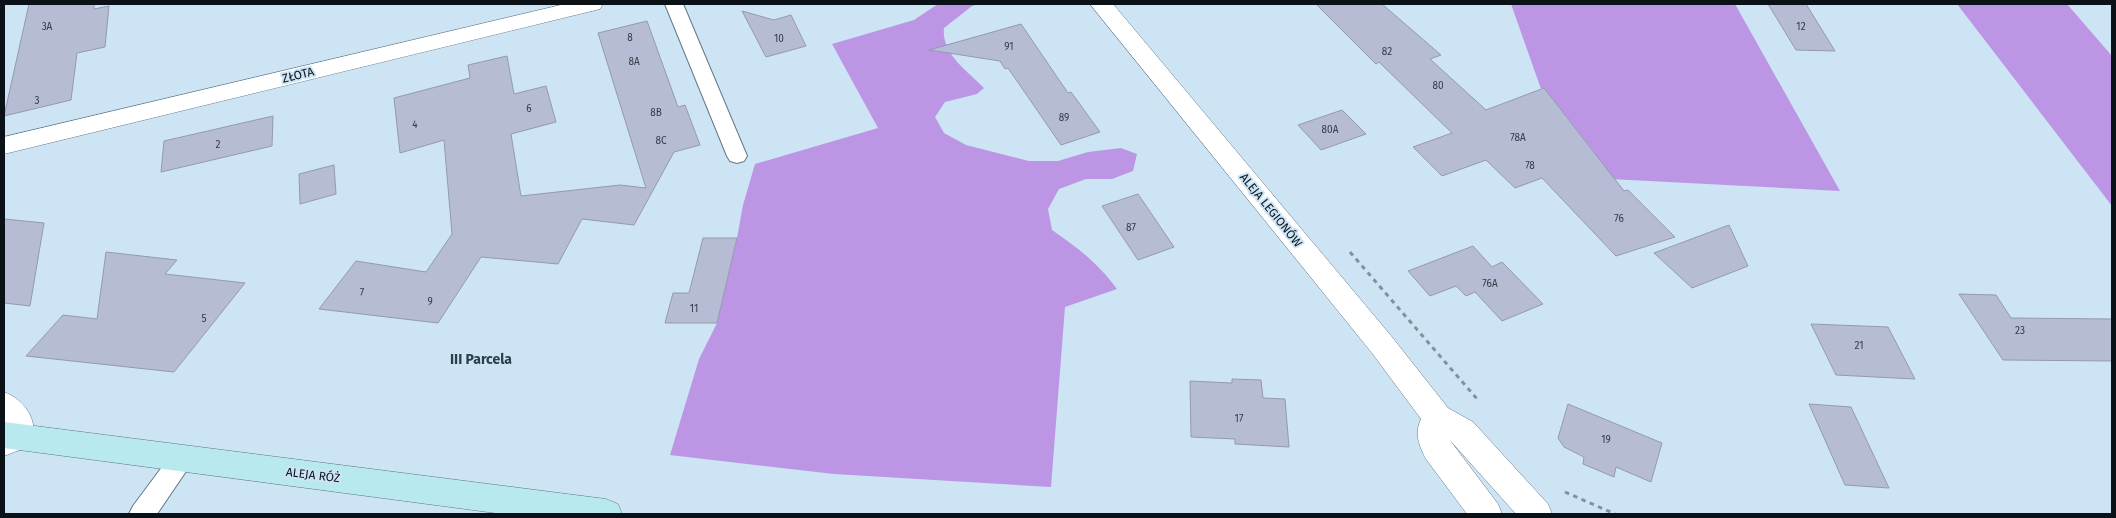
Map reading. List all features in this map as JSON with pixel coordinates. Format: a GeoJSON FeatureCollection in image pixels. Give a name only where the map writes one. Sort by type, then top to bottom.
{"type":"FeatureCollection","features":[{"type":"Feature","properties":{"kind":"street","name":"ZŁOTA"},"geometry":{"type":"LineString","coordinates":[[4,146],[592,4]]}},
{"type":"Feature","properties":{"kind":"street","name":"ALEJA LEGIONÓW"},"geometry":{"type":"LineString","coordinates":[[1101,4],[1382,345],[1437,418],[1462,431],[1536,514]]}},
{"type":"Feature","properties":{"kind":"street","name":"ALEJA RÓŻ"},"geometry":{"type":"LineString","coordinates":[[4,405],[16,418],[9,438],[423,488],[606,514]]}},
{"type":"Feature","properties":{"kind":"street"},"geometry":{"type":"LineString","coordinates":[[1437,418],[1432,430],[1432,437],[1437,449],[1486,514]]}},
{"type":"Feature","properties":{"kind":"lane"},"geometry":{"type":"LineString","coordinates":[[674,4],[736,156]]}},
{"type":"Feature","properties":{"kind":"lane"},"geometry":{"type":"LineString","coordinates":[[142,514],[183,458]]}},
{"type":"Feature","properties":{"kind":"path"},"geometry":{"type":"LineString","coordinates":[[1561,491],[1615,514]]}},
{"type":"Feature","properties":{"kind":"shaded area"},"geometry":{"type":"Polygon","coordinates":[[[938,4],[979,4],[972,6],[944,28],[944,37],[951,54],[984,88],[977,94],[945,102],[935,117],[944,133],[966,145],[1029,161],[1058,161],[1088,152],[1121,148],[1137,154],[1133,171],[1112,179],[1086,179],[1059,189],[1048,209],[1052,230],[1087,256],[1117,289],[1065,307],[1051,487],[834,474],[670,455],[699,359],[717,323],[743,205],[755,164],[878,128],[832,44],[914,20],[938,4]]]}},
{"type":"Feature","properties":{"kind":"shaded area"},"geometry":{"type":"Polygon","coordinates":[[[1511,4],[1735,4],[1840,191],[1610,179],[1594,152],[1544,88],[1541,89],[1511,4]]]}},
{"type":"Feature","properties":{"kind":"shaded area"},"geometry":{"type":"Polygon","coordinates":[[[1957,4],[2067,4],[2112,56],[2112,206],[1957,4]]]}},
{"type":"Feature","properties":{"kind":"building"},"geometry":{"type":"Polygon","coordinates":[[[29,4],[94,4],[94,9],[109,6],[105,47],[77,53],[71,100],[4,116],[29,4]]]}},
{"type":"Feature","properties":{"kind":"building"},"geometry":{"type":"Polygon","coordinates":[[[1316,4],[1382,4],[1441,55],[1430,59],[1486,110],[1544,88],[1624,191],[1628,190],[1675,237],[1616,256],[1542,178],[1515,188],[1486,160],[1442,176],[1413,147],[1452,133],[1379,62],[1376,64],[1316,4]]]}},
{"type":"Feature","properties":{"kind":"building"},"geometry":{"type":"Polygon","coordinates":[[[1768,4],[1806,4],[1835,51],[1796,50],[1768,4]]]}},
{"type":"Feature","properties":{"kind":"building"},"geometry":{"type":"Polygon","coordinates":[[[742,11],[774,20],[791,15],[806,46],[766,57],[742,11]]]}},
{"type":"Feature","properties":{"kind":"building"},"geometry":{"type":"Polygon","coordinates":[[[647,21],[678,107],[685,105],[700,145],[674,152],[634,225],[582,219],[558,264],[481,257],[438,323],[319,309],[356,261],[426,272],[452,234],[444,140],[400,153],[394,98],[470,78],[468,65],[507,56],[514,94],[546,86],[556,122],[511,134],[521,196],[620,185],[646,188],[598,33],[647,21]]]}},
{"type":"Feature","properties":{"kind":"building"},"geometry":{"type":"Polygon","coordinates":[[[1021,24],[1068,93],[1071,92],[1100,132],[1061,145],[1008,68],[1005,69],[1000,61],[929,50],[1021,24]]]}},
{"type":"Feature","properties":{"kind":"building"},"geometry":{"type":"Polygon","coordinates":[[[1342,110],[1366,134],[1321,150],[1298,125],[1342,110]]]}},
{"type":"Feature","properties":{"kind":"building"},"geometry":{"type":"Polygon","coordinates":[[[273,116],[272,146],[161,172],[164,141],[273,116]]]}},
{"type":"Feature","properties":{"kind":"building"},"geometry":{"type":"Polygon","coordinates":[[[334,165],[336,194],[300,204],[299,174],[334,165]]]}},
{"type":"Feature","properties":{"kind":"building"},"geometry":{"type":"Polygon","coordinates":[[[1138,194],[1174,247],[1138,260],[1102,206],[1138,194]]]}},
{"type":"Feature","properties":{"kind":"building"},"geometry":{"type":"Polygon","coordinates":[[[4,219],[44,223],[30,306],[4,303],[4,219]]]}},
{"type":"Feature","properties":{"kind":"building"},"geometry":{"type":"Polygon","coordinates":[[[1729,225],[1748,266],[1692,288],[1654,253],[1729,225]]]}},
{"type":"Feature","properties":{"kind":"building"},"geometry":{"type":"Polygon","coordinates":[[[703,238],[737,238],[717,323],[665,323],[673,293],[689,293],[703,238]]]}},
{"type":"Feature","properties":{"kind":"building"},"geometry":{"type":"Polygon","coordinates":[[[1473,246],[1492,267],[1502,262],[1543,304],[1502,321],[1475,292],[1466,296],[1456,286],[1430,296],[1408,271],[1473,246]]]}},
{"type":"Feature","properties":{"kind":"building"},"geometry":{"type":"Polygon","coordinates":[[[106,252],[177,260],[165,274],[245,283],[174,372],[26,356],[63,315],[97,319],[106,252]]]}},
{"type":"Feature","properties":{"kind":"building"},"geometry":{"type":"Polygon","coordinates":[[[1959,294],[1996,295],[2011,318],[2112,319],[2112,361],[2003,360],[1959,294]]]}},
{"type":"Feature","properties":{"kind":"building"},"geometry":{"type":"Polygon","coordinates":[[[1811,324],[1888,327],[1915,379],[1836,375],[1811,324]]]}},
{"type":"Feature","properties":{"kind":"building"},"geometry":{"type":"Polygon","coordinates":[[[1232,379],[1261,380],[1263,398],[1285,399],[1289,447],[1235,444],[1235,439],[1191,437],[1190,381],[1232,383],[1232,379]]]}},
{"type":"Feature","properties":{"kind":"building"},"geometry":{"type":"Polygon","coordinates":[[[1568,404],[1662,443],[1651,482],[1616,467],[1614,477],[1583,464],[1584,457],[1564,447],[1558,438],[1568,404]]]}},
{"type":"Feature","properties":{"kind":"building"},"geometry":{"type":"Polygon","coordinates":[[[1809,404],[1851,407],[1889,488],[1845,485],[1809,404]]]}},
{"type":"Feature","properties":{"kind":"district","name":"III Parcela"},"geometry":{"type":"Point","coordinates":[481,359]}}]}
